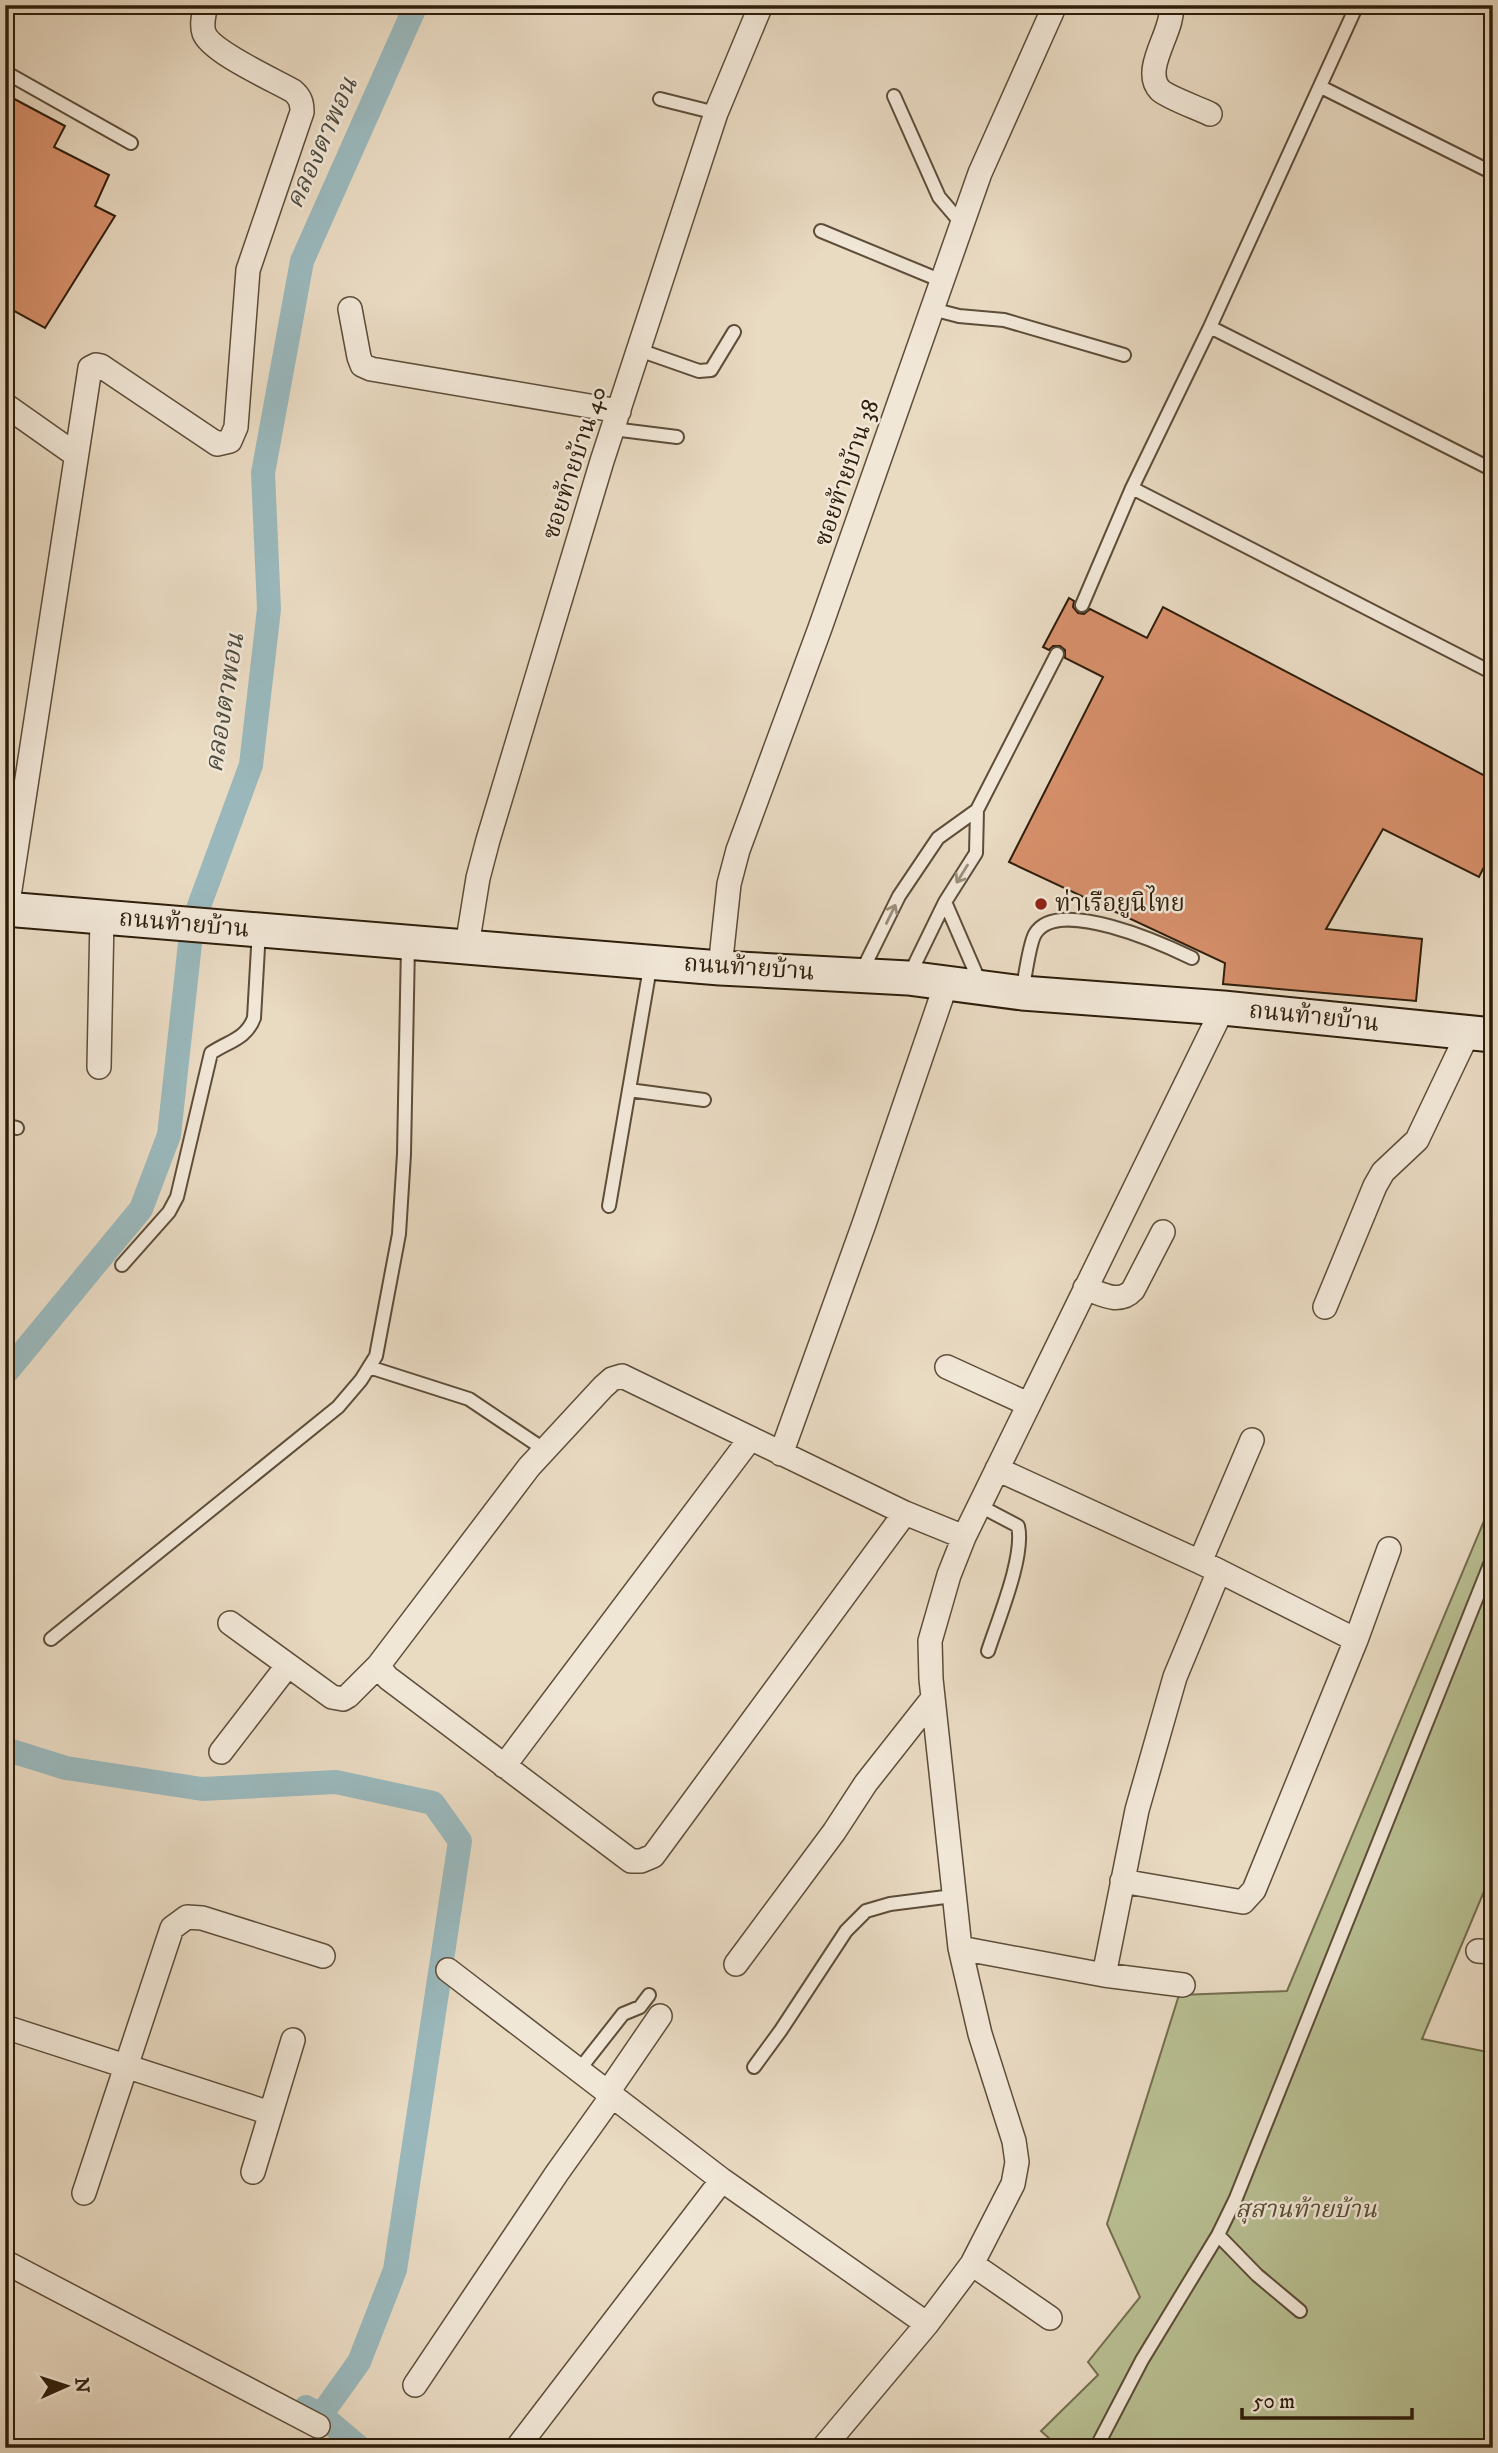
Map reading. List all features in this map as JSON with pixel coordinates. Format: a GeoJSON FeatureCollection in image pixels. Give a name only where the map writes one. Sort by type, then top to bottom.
{"type":"FeatureCollection","features":[{"type":"Feature","properties":{"kind":"street"},"geometry":{"type":"LineString","coordinates":[[6,909],[90,368],[101,366],[217,444],[226,444],[234,436],[247,270],[302,112],[302,104],[293,91],[216,48],[204,32],[206,5]]}},
{"type":"Feature","properties":{"kind":"street","name":"ซอยท้ายบ้าน 40"},"geometry":{"type":"LineString","coordinates":[[467,946],[478,878],[488,840],[616,420],[716,113],[761,5]]}},
{"type":"Feature","properties":{"kind":"street","name":"ซอยท้ายบ้าน 38"},"geometry":{"type":"LineString","coordinates":[[720,968],[729,884],[738,850],[820,628],[980,173],[1055,5]]}},
{"type":"Feature","properties":{"kind":"street"},"geometry":{"type":"LineString","coordinates":[[1171,5],[1172,16],[1156,63],[1154,78],[1160,90],[1210,114]]}},
{"type":"Feature","properties":{"kind":"street"},"geometry":{"type":"LineString","coordinates":[[350,309],[359,357],[362,365],[371,369],[616,420]]}},
{"type":"Feature","properties":{"kind":"street"},"geometry":{"type":"LineString","coordinates":[[5,405],[76,455]]}},
{"type":"Feature","properties":{"kind":"street","name":"ถนนท้ายบ้าน"},"geometry":{"type":"LineString","coordinates":[[6,909],[720,968],[908,978],[1022,993],[1223,1008],[1481,1034]]}},
{"type":"Feature","properties":{"kind":"street"},"geometry":{"type":"LineString","coordinates":[[99,1067],[102,917]]}},
{"type":"Feature","properties":{"kind":"street"},"geometry":{"type":"LineString","coordinates":[[781,1454],[864,1224],[946,984]]}},
{"type":"Feature","properties":{"kind":"street"},"geometry":{"type":"LineString","coordinates":[[823,2448],[927,2324],[972,2264],[1013,2184],[1017,2162],[1014,2140],[979,2034],[960,1948],[933,1698],[930,1641],[949,1574],[964,1537],[1223,1008]]}},
{"type":"Feature","properties":{"kind":"street"},"geometry":{"type":"LineString","coordinates":[[1325,1307],[1382,1172],[1417,1140],[1481,1034]]}},
{"type":"Feature","properties":{"kind":"street"},"geometry":{"type":"LineString","coordinates":[[1085,1287],[1111,1298],[1128,1296],[1163,1232]]}},
{"type":"Feature","properties":{"kind":"street"},"geometry":{"type":"LineString","coordinates":[[947,1367],[1028,1404]]}},
{"type":"Feature","properties":{"kind":"street"},"geometry":{"type":"LineString","coordinates":[[230,1623],[332,1697],[338,1699],[348,1696],[378,1666],[529,1467],[603,1387],[612,1379],[622,1376],[905,1513],[964,1537]]}},
{"type":"Feature","properties":{"kind":"street"},"geometry":{"type":"LineString","coordinates":[[504,1766],[750,1439]]}},
{"type":"Feature","properties":{"kind":"street"},"geometry":{"type":"LineString","coordinates":[[1104,1975],[1137,1810],[1175,1677],[1252,1440]]}},
{"type":"Feature","properties":{"kind":"street"},"geometry":{"type":"LineString","coordinates":[[997,1469],[1210,1566],[1356,1640]]}},
{"type":"Feature","properties":{"kind":"street"},"geometry":{"type":"LineString","coordinates":[[378,1666],[388,1678],[631,1861],[641,1861],[653,1856],[905,1513]]}},
{"type":"Feature","properties":{"kind":"street"},"geometry":{"type":"LineString","coordinates":[[1122,1881],[1243,1902],[1254,1890],[1356,1640],[1390,1549]]}},
{"type":"Feature","properties":{"kind":"street"},"geometry":{"type":"LineString","coordinates":[[221,1752],[288,1665]]}},
{"type":"Feature","properties":{"kind":"street"},"geometry":{"type":"LineString","coordinates":[[736,1964],[834,1832],[866,1783],[933,1698]]}},
{"type":"Feature","properties":{"kind":"street"},"geometry":{"type":"LineString","coordinates":[[84,2193],[172,1928],[187,1917],[202,1917],[323,1956]]}},
{"type":"Feature","properties":{"kind":"street"},"geometry":{"type":"LineString","coordinates":[[960,1948],[1104,1975],[1183,1985]]}},
{"type":"Feature","properties":{"kind":"street"},"geometry":{"type":"LineString","coordinates":[[448,1970],[723,2180],[927,2324]]}},
{"type":"Feature","properties":{"kind":"street"},"geometry":{"type":"LineString","coordinates":[[415,2385],[660,2016]]}},
{"type":"Feature","properties":{"kind":"street"},"geometry":{"type":"LineString","coordinates":[[5,2027],[270,2113]]}},
{"type":"Feature","properties":{"kind":"street"},"geometry":{"type":"LineString","coordinates":[[253,2172],[293,2040]]}},
{"type":"Feature","properties":{"kind":"street"},"geometry":{"type":"LineString","coordinates":[[517,2448],[723,2180]]}},
{"type":"Feature","properties":{"kind":"street"},"geometry":{"type":"LineString","coordinates":[[5,2262],[318,2426]]}},
{"type":"Feature","properties":{"kind":"street"},"geometry":{"type":"LineString","coordinates":[[972,2264],[1050,2318]]}},
{"type":"Feature","properties":{"kind":"lane"},"geometry":{"type":"LineString","coordinates":[[1082,605],[1132,488],[1210,327],[1357,5]]}},
{"type":"Feature","properties":{"kind":"lane"},"geometry":{"type":"LineString","coordinates":[[5,72],[131,143]]}},
{"type":"Feature","properties":{"kind":"lane"},"geometry":{"type":"LineString","coordinates":[[1321,87],[1493,173]]}},
{"type":"Feature","properties":{"kind":"lane"},"geometry":{"type":"LineString","coordinates":[[894,96],[939,197],[962,224]]}},
{"type":"Feature","properties":{"kind":"lane"},"geometry":{"type":"LineString","coordinates":[[660,99],[716,113]]}},
{"type":"Feature","properties":{"kind":"lane"},"geometry":{"type":"LineString","coordinates":[[821,231],[942,281]]}},
{"type":"Feature","properties":{"kind":"lane"},"geometry":{"type":"LineString","coordinates":[[932,309],[959,316],[1004,320],[1124,355]]}},
{"type":"Feature","properties":{"kind":"lane"},"geometry":{"type":"LineString","coordinates":[[1210,327],[1493,470]]}},
{"type":"Feature","properties":{"kind":"lane"},"geometry":{"type":"LineString","coordinates":[[639,349],[699,371],[711,370],[734,332]]}},
{"type":"Feature","properties":{"kind":"lane"},"geometry":{"type":"LineString","coordinates":[[616,420],[677,437]]}},
{"type":"Feature","properties":{"kind":"lane"},"geometry":{"type":"LineString","coordinates":[[1132,488],[1493,673]]}},
{"type":"Feature","properties":{"kind":"lane"},"geometry":{"type":"LineString","coordinates":[[908,978],[945,902],[976,853],[977,810],[1057,654]]}},
{"type":"Feature","properties":{"kind":"lane"},"geometry":{"type":"LineString","coordinates":[[860,975],[899,896],[938,838],[977,810]]}},
{"type":"Feature","properties":{"kind":"lane"},"geometry":{"type":"LineString","coordinates":[[945,902],[982,988]]}},
{"type":"Feature","properties":{"kind":"lane"},"geometry":{"type":"LineString","coordinates":[[1022,993],[1035,934],[1048,923],[1063,919],[1111,926],[1156,941],[1192,958]]}},
{"type":"Feature","properties":{"kind":"lane"},"geometry":{"type":"LineString","coordinates":[[122,1265],[169,1212],[177,1197],[212,1053],[240,1038],[250,1028],[254,1018],[244,929]]}},
{"type":"Feature","properties":{"kind":"lane"},"geometry":{"type":"LineString","coordinates":[[51,1639],[338,1406],[361,1380],[376,1356],[399,1234],[404,1154],[408,941]]}},
{"type":"Feature","properties":{"kind":"lane"},"geometry":{"type":"LineString","coordinates":[[609,1206],[651,962]]}},
{"type":"Feature","properties":{"kind":"lane"},"geometry":{"type":"LineString","coordinates":[[629,1090],[704,1100]]}},
{"type":"Feature","properties":{"kind":"lane"},"geometry":{"type":"LineString","coordinates":[[369,1367],[469,1399],[545,1450]]}},
{"type":"Feature","properties":{"kind":"lane"},"geometry":{"type":"LineString","coordinates":[[980,1506],[1018,1527],[1020,1536],[1018,1554],[988,1650]]}},
{"type":"Feature","properties":{"kind":"lane"},"geometry":{"type":"LineString","coordinates":[[1096,2448],[1142,2360],[1217,2235],[1236,2198],[1493,1557]]}},
{"type":"Feature","properties":{"kind":"lane"},"geometry":{"type":"LineString","coordinates":[[754,2067],[846,1931],[866,1911],[890,1903],[953,1896]]}},
{"type":"Feature","properties":{"kind":"lane"},"geometry":{"type":"LineString","coordinates":[[579,2070],[623,2014],[640,2007],[649,1995]]}},
{"type":"Feature","properties":{"kind":"lane"},"geometry":{"type":"LineString","coordinates":[[1217,2235],[1300,2311]]}},
{"type":"Feature","properties":{"kind":"green space","name":"สุสานท้ายบ้าน"},"geometry":{"type":"Polygon","coordinates":[[[1489,1509],[1493,1511],[1493,1870],[1422,2039],[1493,2053],[1493,2448],[1048,2448],[1052,2441],[1041,2431],[1098,2375],[1088,2362],[1140,2297],[1107,2224],[1179,1995],[1287,1991],[1489,1509]]]}},
{"type":"Feature","properties":{"kind":"building"},"geometry":{"type":"Polygon","coordinates":[[[5,94],[65,126],[54,147],[109,175],[95,206],[115,216],[45,328],[5,306],[5,94]]]}},
{"type":"Feature","properties":{"kind":"building"},"geometry":{"type":"Polygon","coordinates":[[[1069,598],[1074,601],[1073,607],[1078,613],[1084,614],[1090,609],[1147,638],[1163,607],[1493,780],[1493,849],[1479,877],[1383,829],[1326,929],[1422,939],[1416,1001],[1223,984],[1225,963],[1009,862],[1103,677],[1065,658],[1065,650],[1060,646],[1053,646],[1049,650],[1043,647],[1069,598]]]}},
{"type":"Feature","properties":{"kind":"waterway","name":"คลองตาพอน"},"geometry":{"type":"LineString","coordinates":[[5,1374],[141,1209],[169,1135],[192,925],[251,765],[269,609],[263,473],[302,261],[416,5]]}},
{"type":"Feature","properties":{"kind":"waterway"},"geometry":{"type":"LineString","coordinates":[[5,1749],[66,1768],[202,1789],[336,1782],[433,1803],[460,1841],[395,2270],[359,2362],[321,2415]]}},
{"type":"Feature","properties":{"kind":"waterway"},"geometry":{"type":"LineString","coordinates":[[306,2407],[321,2415],[360,2448]]}},
{"type":"Feature","properties":{"kind":"place","name":"ท่าเรือยูนิไทย"},"geometry":{"type":"Point","coordinates":[1041,904]}}]}
